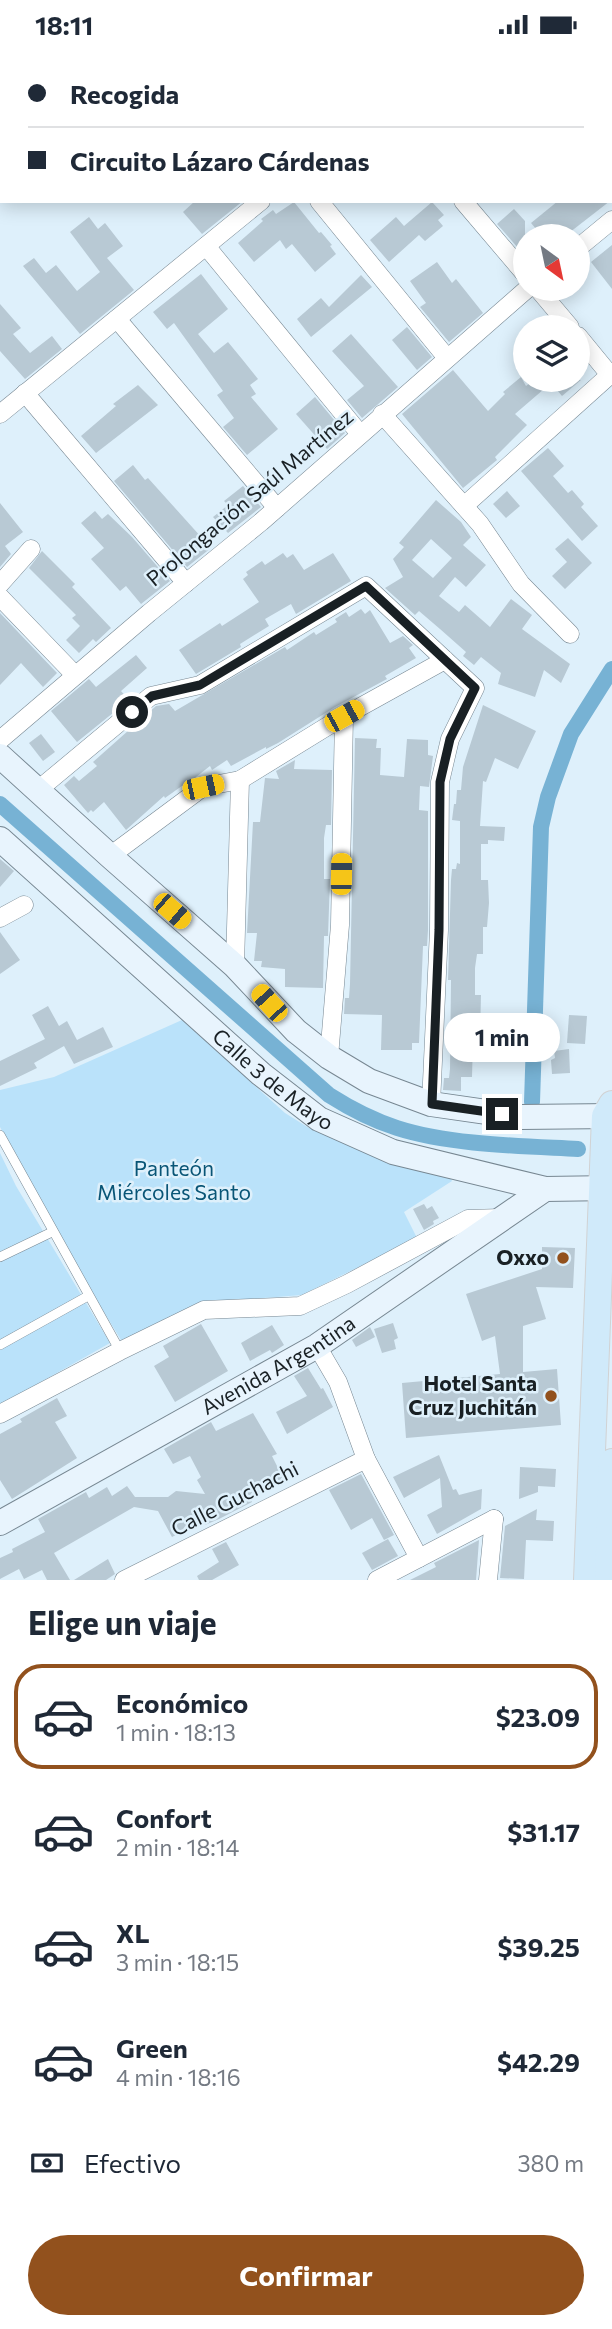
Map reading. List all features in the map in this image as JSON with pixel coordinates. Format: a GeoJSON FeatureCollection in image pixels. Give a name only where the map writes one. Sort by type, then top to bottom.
{"type":"FeatureCollection","features":[{"type":"Feature","properties":{"kind":"main road"},"geometry":{"type":"LineString","coordinates":[[587,1580],[604,1352],[608,1118]]}},
{"type":"Feature","properties":{"kind":"main road"},"geometry":{"type":"LineString","coordinates":[[608,1580],[612,1462]]}},
{"type":"Feature","properties":{"kind":"street"},"geometry":{"type":"LineString","coordinates":[[0,414],[259,203]]}},
{"type":"Feature","properties":{"kind":"street"},"geometry":{"type":"LineString","coordinates":[[321,203],[447,358]]}},
{"type":"Feature","properties":{"kind":"street"},"geometry":{"type":"LineString","coordinates":[[465,203],[513,260]]}},
{"type":"Feature","properties":{"kind":"street"},"geometry":{"type":"LineString","coordinates":[[590,238],[612,220]]}},
{"type":"Feature","properties":{"kind":"street"},"geometry":{"type":"LineString","coordinates":[[205,246],[360,434]]}},
{"type":"Feature","properties":{"kind":"street","name":"Prolongación Saúl Martínez"},"geometry":{"type":"LineString","coordinates":[[0,740],[276,508],[513,301]]}},
{"type":"Feature","properties":{"kind":"street"},"geometry":{"type":"LineString","coordinates":[[548,301],[560,315]]}},
{"type":"Feature","properties":{"kind":"street"},"geometry":{"type":"LineString","coordinates":[[117,319],[276,508]]}},
{"type":"Feature","properties":{"kind":"street"},"geometry":{"type":"LineString","coordinates":[[464,506],[611,374],[590,350]]}},
{"type":"Feature","properties":{"kind":"street"},"geometry":{"type":"LineString","coordinates":[[25,393],[186,583]]}},
{"type":"Feature","properties":{"kind":"street"},"geometry":{"type":"LineString","coordinates":[[382,414],[480,524],[521,585],[570,634]]}},
{"type":"Feature","properties":{"kind":"street"},"geometry":{"type":"LineString","coordinates":[[0,584],[31,549]]}},
{"type":"Feature","properties":{"kind":"street"},"geometry":{"type":"LineString","coordinates":[[38,790],[152,696],[200,685],[366,586],[475,688],[450,739],[440,782],[439,930],[432,1104]]}},
{"type":"Feature","properties":{"kind":"street"},"geometry":{"type":"LineString","coordinates":[[0,597],[75,675]]}},
{"type":"Feature","properties":{"kind":"street"},"geometry":{"type":"LineString","coordinates":[[110,856],[203,787],[240,780],[344,716],[445,660]]}},
{"type":"Feature","properties":{"kind":"street"},"geometry":{"type":"LineString","coordinates":[[329,1057],[340,925],[344,716]]}},
{"type":"Feature","properties":{"kind":"street"},"geometry":{"type":"LineString","coordinates":[[0,756],[235,966],[296,1031],[329,1057],[369,1081],[432,1104],[532,1117],[608,1118]]}},
{"type":"Feature","properties":{"kind":"street"},"geometry":{"type":"LineString","coordinates":[[235,966],[240,780]]}},
{"type":"Feature","properties":{"kind":"street","name":"Calle 3 de Mayo"},"geometry":{"type":"LineString","coordinates":[[0,839],[261,1074],[319,1119],[393,1152],[545,1189],[606,1186]]}},
{"type":"Feature","properties":{"kind":"street"},"geometry":{"type":"LineString","coordinates":[[0,918],[24,905]]}},
{"type":"Feature","properties":{"kind":"street","name":"Avenida Argentina"},"geometry":{"type":"LineString","coordinates":[[0,1523],[317,1346],[545,1189]]}},
{"type":"Feature","properties":{"kind":"street"},"geometry":{"type":"LineString","coordinates":[[0,1414],[204,1310],[300,1306],[468,1219],[501,1218]]}},
{"type":"Feature","properties":{"kind":"street"},"geometry":{"type":"LineString","coordinates":[[317,1346],[338,1382],[366,1459],[419,1558]]}},
{"type":"Feature","properties":{"kind":"street","name":"Calle Guchachi"},"geometry":{"type":"LineString","coordinates":[[124,1580],[366,1459]]}},
{"type":"Feature","properties":{"kind":"street"},"geometry":{"type":"LineString","coordinates":[[377,1580],[494,1519],[488,1580]]}},
{"type":"Feature","properties":{"kind":"lane"},"geometry":{"type":"LineString","coordinates":[[0,1135],[120,1351]]}},
{"type":"Feature","properties":{"kind":"lane"},"geometry":{"type":"LineString","coordinates":[[0,1257],[52,1231]]}},
{"type":"Feature","properties":{"kind":"lane"},"geometry":{"type":"LineString","coordinates":[[0,1345],[88,1296]]}},
{"type":"Feature","properties":{"kind":"green space","name":"Panteón Miércoles Santo"},"geometry":{"type":"Polygon","coordinates":[[[182,1020],[285,1113],[309,1128],[354,1146],[448,1173],[452,1181],[404,1212],[417,1238],[302,1295],[211,1302],[121,1340],[72,1260],[0,1127],[0,1090],[54,1077],[182,1020]]]}},
{"type":"Feature","properties":{"kind":"green space","name":"Panteón Miércoles Santo"},"geometry":{"type":"Polygon","coordinates":[[[0,1153],[16,1186],[110,1343],[0,1405],[0,1153]]]}},
{"type":"Feature","properties":{"kind":"building"},"geometry":{"type":"Polygon","coordinates":[[[193,203],[241,203],[202,234],[183,212],[193,203]]]}},
{"type":"Feature","properties":{"kind":"building"},"geometry":{"type":"Polygon","coordinates":[[[295,203],[332,245],[330,246],[336,254],[315,272],[292,244],[286,249],[280,240],[254,262],[238,243],[263,221],[261,219],[273,210],[276,214],[295,203]]]}},
{"type":"Feature","properties":{"kind":"building"},"geometry":{"type":"Polygon","coordinates":[[[431,203],[444,215],[438,220],[443,226],[425,241],[419,235],[389,262],[370,240],[396,217],[404,226],[431,203]]]}},
{"type":"Feature","properties":{"kind":"building"},"geometry":{"type":"Polygon","coordinates":[[[556,203],[607,203],[580,224],[532,224],[556,203]]]}},
{"type":"Feature","properties":{"kind":"building"},"geometry":{"type":"Polygon","coordinates":[[[514,209],[525,221],[525,224],[513,224],[513,242],[497,224],[514,209]]]}},
{"type":"Feature","properties":{"kind":"building"},"geometry":{"type":"Polygon","coordinates":[[[89,217],[98,229],[105,223],[123,246],[107,258],[134,290],[80,334],[23,266],[34,258],[46,273],[56,265],[77,291],[100,272],[70,232],[89,217]]]}},
{"type":"Feature","properties":{"kind":"building"},"geometry":{"type":"Polygon","coordinates":[[[612,245],[612,289],[591,262],[612,245]]]}},
{"type":"Feature","properties":{"kind":"building"},"geometry":{"type":"Polygon","coordinates":[[[437,262],[452,283],[456,279],[483,313],[449,342],[420,307],[426,303],[410,281],[437,262]]]}},
{"type":"Feature","properties":{"kind":"building"},"geometry":{"type":"Polygon","coordinates":[[[201,274],[228,309],[198,334],[214,353],[228,342],[258,379],[250,385],[256,394],[251,397],[278,429],[247,455],[223,427],[234,418],[217,395],[223,391],[174,323],[167,329],[153,312],[201,274]]]}},
{"type":"Feature","properties":{"kind":"building"},"geometry":{"type":"Polygon","coordinates":[[[361,275],[372,287],[311,337],[297,319],[321,298],[329,307],[361,275]]]}},
{"type":"Feature","properties":{"kind":"building"},"geometry":{"type":"Polygon","coordinates":[[[0,304],[21,328],[13,334],[30,353],[52,336],[62,349],[25,379],[0,351],[0,304]]]}},
{"type":"Feature","properties":{"kind":"building"},"geometry":{"type":"Polygon","coordinates":[[[407,327],[432,357],[417,370],[392,340],[407,327]]]}},
{"type":"Feature","properties":{"kind":"building"},"geometry":{"type":"Polygon","coordinates":[[[351,334],[398,387],[362,418],[347,400],[364,386],[332,351],[351,334]]]}},
{"type":"Feature","properties":{"kind":"building"},"geometry":{"type":"Polygon","coordinates":[[[453,370],[488,411],[513,384],[513,392],[541,392],[515,414],[527,425],[495,457],[497,460],[463,488],[402,414],[453,370]]]}},
{"type":"Feature","properties":{"kind":"building"},"geometry":{"type":"Polygon","coordinates":[[[138,385],[158,405],[96,453],[81,436],[116,406],[113,404],[138,385]]]}},
{"type":"Feature","properties":{"kind":"building"},"geometry":{"type":"Polygon","coordinates":[[[315,397],[345,433],[327,449],[296,414],[315,397]]]}},
{"type":"Feature","properties":{"kind":"building"},"geometry":{"type":"Polygon","coordinates":[[[548,448],[564,466],[553,476],[568,493],[572,490],[584,504],[581,507],[598,526],[582,541],[521,471],[548,448]]]}},
{"type":"Feature","properties":{"kind":"building"},"geometry":{"type":"Polygon","coordinates":[[[133,465],[211,548],[187,567],[114,481],[133,465]]]}},
{"type":"Feature","properties":{"kind":"building"},"geometry":{"type":"Polygon","coordinates":[[[243,486],[261,507],[228,533],[213,517],[228,505],[224,501],[243,486]]]}},
{"type":"Feature","properties":{"kind":"building"},"geometry":{"type":"Polygon","coordinates":[[[507,491],[520,506],[506,518],[493,504],[507,491]]]}},
{"type":"Feature","properties":{"kind":"building"},"geometry":{"type":"Polygon","coordinates":[[[436,500],[461,522],[471,537],[463,545],[486,565],[466,587],[455,577],[439,596],[459,612],[465,605],[490,627],[511,599],[532,615],[522,629],[570,664],[561,683],[544,670],[535,697],[498,684],[501,673],[481,657],[474,665],[463,656],[466,652],[419,611],[415,615],[385,588],[403,577],[393,559],[404,547],[399,543],[436,500]],[[431,539],[412,560],[433,578],[452,558],[431,539]]]}},
{"type":"Feature","properties":{"kind":"building"},"geometry":{"type":"Polygon","coordinates":[[[0,503],[23,532],[5,546],[11,554],[0,567],[0,503]]]}},
{"type":"Feature","properties":{"kind":"building"},"geometry":{"type":"Polygon","coordinates":[[[95,511],[102,519],[108,514],[170,581],[141,604],[126,586],[120,591],[91,559],[104,548],[81,523],[95,511]]]}},
{"type":"Feature","properties":{"kind":"building"},"geometry":{"type":"Polygon","coordinates":[[[568,538],[592,563],[565,589],[552,576],[567,562],[555,549],[568,538]]]}},
{"type":"Feature","properties":{"kind":"building"},"geometry":{"type":"Polygon","coordinates":[[[42,551],[75,584],[72,587],[111,628],[96,642],[93,639],[79,653],[66,640],[80,626],[72,618],[76,615],[29,568],[42,551]]]}},
{"type":"Feature","properties":{"kind":"building"},"geometry":{"type":"Polygon","coordinates":[[[283,553],[287,558],[293,554],[304,570],[333,553],[351,581],[296,614],[291,604],[265,619],[269,626],[240,644],[241,647],[196,674],[179,650],[259,602],[243,579],[248,575],[246,572],[262,561],[265,565],[283,553]]]}},
{"type":"Feature","properties":{"kind":"building"},"geometry":{"type":"Polygon","coordinates":[[[361,609],[365,614],[370,610],[390,643],[403,636],[413,645],[409,648],[416,658],[385,676],[387,679],[335,707],[278,743],[231,766],[227,760],[212,770],[210,766],[187,784],[165,798],[164,796],[126,830],[104,802],[88,813],[64,785],[74,776],[79,781],[97,766],[93,762],[156,706],[169,704],[175,711],[285,647],[287,650],[314,632],[316,635],[337,622],[335,619],[346,612],[349,617],[361,609]]]}},
{"type":"Feature","properties":{"kind":"building"},"geometry":{"type":"Polygon","coordinates":[[[0,613],[57,673],[43,687],[21,663],[0,685],[0,613]]]}},
{"type":"Feature","properties":{"kind":"building"},"geometry":{"type":"Polygon","coordinates":[[[136,655],[147,668],[121,691],[129,700],[77,742],[51,711],[89,679],[96,687],[136,655]]]}},
{"type":"Feature","properties":{"kind":"building"},"geometry":{"type":"Polygon","coordinates":[[[483,705],[536,731],[518,769],[495,758],[486,782],[483,781],[480,826],[505,827],[504,841],[488,840],[488,844],[481,844],[481,880],[488,880],[489,903],[487,927],[483,927],[483,954],[477,954],[475,968],[475,995],[481,995],[480,1037],[474,1036],[473,1040],[472,1077],[461,1077],[461,1091],[443,1090],[444,1078],[449,1078],[450,1069],[451,980],[448,980],[451,880],[452,869],[456,869],[457,863],[460,864],[460,821],[452,820],[457,790],[461,790],[463,767],[483,705]]]}},
{"type":"Feature","properties":{"kind":"building"},"geometry":{"type":"Polygon","coordinates":[[[41,734],[55,752],[43,761],[29,743],[41,734]]]}},
{"type":"Feature","properties":{"kind":"building"},"geometry":{"type":"Polygon","coordinates":[[[355,738],[377,739],[376,748],[381,748],[380,775],[404,777],[407,739],[428,740],[428,755],[433,756],[429,787],[420,786],[419,810],[428,811],[428,930],[427,946],[423,946],[419,1043],[412,1043],[412,1050],[381,1050],[382,1015],[344,1014],[345,998],[349,998],[350,984],[355,738]]]}},
{"type":"Feature","properties":{"kind":"building"},"geometry":{"type":"Polygon","coordinates":[[[295,760],[294,769],[332,770],[331,825],[326,825],[324,838],[324,879],[330,879],[328,936],[324,936],[323,988],[285,987],[285,969],[261,967],[262,961],[254,961],[257,933],[247,933],[253,822],[260,822],[265,778],[279,779],[276,771],[295,760]]]}},
{"type":"Feature","properties":{"kind":"building"},"geometry":{"type":"Polygon","coordinates":[[[0,859],[14,871],[0,887],[0,859]]]}},
{"type":"Feature","properties":{"kind":"building"},"geometry":{"type":"Polygon","coordinates":[[[0,932],[20,960],[0,974],[0,932]]]}},
{"type":"Feature","properties":{"kind":"building"},"geometry":{"type":"Polygon","coordinates":[[[48,1006],[59,1026],[67,1021],[77,1040],[103,1027],[113,1047],[74,1064],[64,1046],[34,1063],[37,1068],[0,1086],[0,1061],[45,1039],[32,1015],[48,1006]]]}},
{"type":"Feature","properties":{"kind":"building"},"geometry":{"type":"Polygon","coordinates":[[[569,1015],[587,1016],[585,1044],[567,1043],[569,1015]]]}},
{"type":"Feature","properties":{"kind":"building"},"geometry":{"type":"Polygon","coordinates":[[[569,1049],[570,1073],[552,1074],[551,1060],[555,1058],[554,1051],[569,1049]]]}},
{"type":"Feature","properties":{"kind":"building"},"geometry":{"type":"Polygon","coordinates":[[[424,1204],[427,1209],[432,1206],[439,1218],[424,1230],[413,1209],[424,1204]]]}},
{"type":"Feature","properties":{"kind":"building"},"geometry":{"type":"Polygon","coordinates":[[[542,1247],[575,1248],[573,1288],[536,1287],[546,1319],[523,1326],[523,1372],[557,1369],[561,1425],[406,1438],[402,1383],[500,1374],[495,1336],[482,1341],[466,1294],[542,1269],[542,1247]]]}},
{"type":"Feature","properties":{"kind":"building"},"geometry":{"type":"Polygon","coordinates":[[[393,1323],[398,1338],[394,1340],[396,1349],[382,1353],[374,1329],[393,1323]]]}},
{"type":"Feature","properties":{"kind":"building"},"geometry":{"type":"Polygon","coordinates":[[[201,1324],[228,1371],[175,1402],[154,1366],[169,1357],[163,1346],[201,1324]]]}},
{"type":"Feature","properties":{"kind":"building"},"geometry":{"type":"Polygon","coordinates":[[[272,1325],[284,1345],[272,1353],[270,1350],[250,1361],[241,1343],[272,1325]]]}},
{"type":"Feature","properties":{"kind":"building"},"geometry":{"type":"Polygon","coordinates":[[[370,1327],[375,1337],[356,1347],[352,1340],[370,1327]]]}},
{"type":"Feature","properties":{"kind":"building"},"geometry":{"type":"Polygon","coordinates":[[[308,1368],[333,1407],[287,1434],[276,1412],[307,1396],[294,1376],[308,1368]]]}},
{"type":"Feature","properties":{"kind":"building"},"geometry":{"type":"Polygon","coordinates":[[[57,1398],[67,1416],[55,1422],[77,1458],[12,1499],[0,1480],[0,1434],[57,1398]]]}},
{"type":"Feature","properties":{"kind":"building"},"geometry":{"type":"Polygon","coordinates":[[[253,1413],[277,1454],[272,1456],[284,1480],[250,1497],[252,1502],[219,1519],[205,1525],[203,1521],[172,1537],[158,1511],[134,1507],[54,1553],[70,1580],[47,1580],[42,1570],[24,1579],[19,1569],[0,1579],[0,1558],[45,1532],[38,1519],[86,1492],[89,1498],[107,1487],[112,1496],[127,1486],[135,1497],[168,1497],[176,1491],[205,1494],[197,1480],[201,1477],[190,1456],[173,1464],[164,1449],[211,1422],[216,1431],[253,1413]]]}},
{"type":"Feature","properties":{"kind":"building"},"geometry":{"type":"Polygon","coordinates":[[[439,1455],[453,1490],[456,1489],[459,1495],[482,1489],[481,1509],[437,1534],[427,1515],[442,1507],[440,1478],[404,1498],[393,1477],[439,1455]]]}},
{"type":"Feature","properties":{"kind":"building"},"geometry":{"type":"Polygon","coordinates":[[[520,1467],[556,1469],[555,1487],[538,1486],[538,1492],[519,1499],[520,1467]]]}},
{"type":"Feature","properties":{"kind":"building"},"geometry":{"type":"Polygon","coordinates":[[[361,1474],[394,1535],[384,1540],[372,1518],[351,1530],[329,1490],[361,1474]]]}},
{"type":"Feature","properties":{"kind":"building"},"geometry":{"type":"Polygon","coordinates":[[[537,1509],[536,1520],[554,1521],[553,1541],[526,1540],[524,1579],[500,1578],[505,1526],[537,1509]]]}},
{"type":"Feature","properties":{"kind":"building"},"geometry":{"type":"Polygon","coordinates":[[[388,1539],[398,1556],[372,1570],[362,1553],[388,1539]]]}},
{"type":"Feature","properties":{"kind":"building"},"geometry":{"type":"Polygon","coordinates":[[[479,1540],[476,1580],[410,1580],[436,1567],[434,1563],[479,1540]]]}},
{"type":"Feature","properties":{"kind":"building"},"geometry":{"type":"Polygon","coordinates":[[[226,1542],[239,1565],[212,1580],[199,1580],[197,1576],[219,1562],[212,1549],[226,1542]]]}},
{"type":"Feature","properties":{"kind":"building"},"geometry":{"type":"Polygon","coordinates":[[[108,1559],[115,1574],[106,1580],[74,1580],[108,1559]]]}},
{"type":"Feature","properties":{"kind":"waterway"},"geometry":{"type":"LineString","coordinates":[[532,1102],[541,827],[548,797],[571,734],[612,669]]}},
{"type":"Feature","properties":{"kind":"waterway"},"geometry":{"type":"LineString","coordinates":[[0,804],[337,1100],[362,1114],[418,1134],[486,1144],[578,1149]]}},
{"type":"Feature","properties":{"kind":"place","name":"Oxxo"},"geometry":{"type":"Point","coordinates":[563,1258]}},
{"type":"Feature","properties":{"kind":"place","name":"Hotel Santa Cruz Juchitán"},"geometry":{"type":"Point","coordinates":[551,1396]}},
{"type":"Feature","properties":{"kind":"route"},"geometry":{"type":"LineString","coordinates":[[132,712],[152,696],[200,685],[366,586],[475,688],[450,739],[440,782],[439,930],[432,1104],[502,1114]]}}]}
